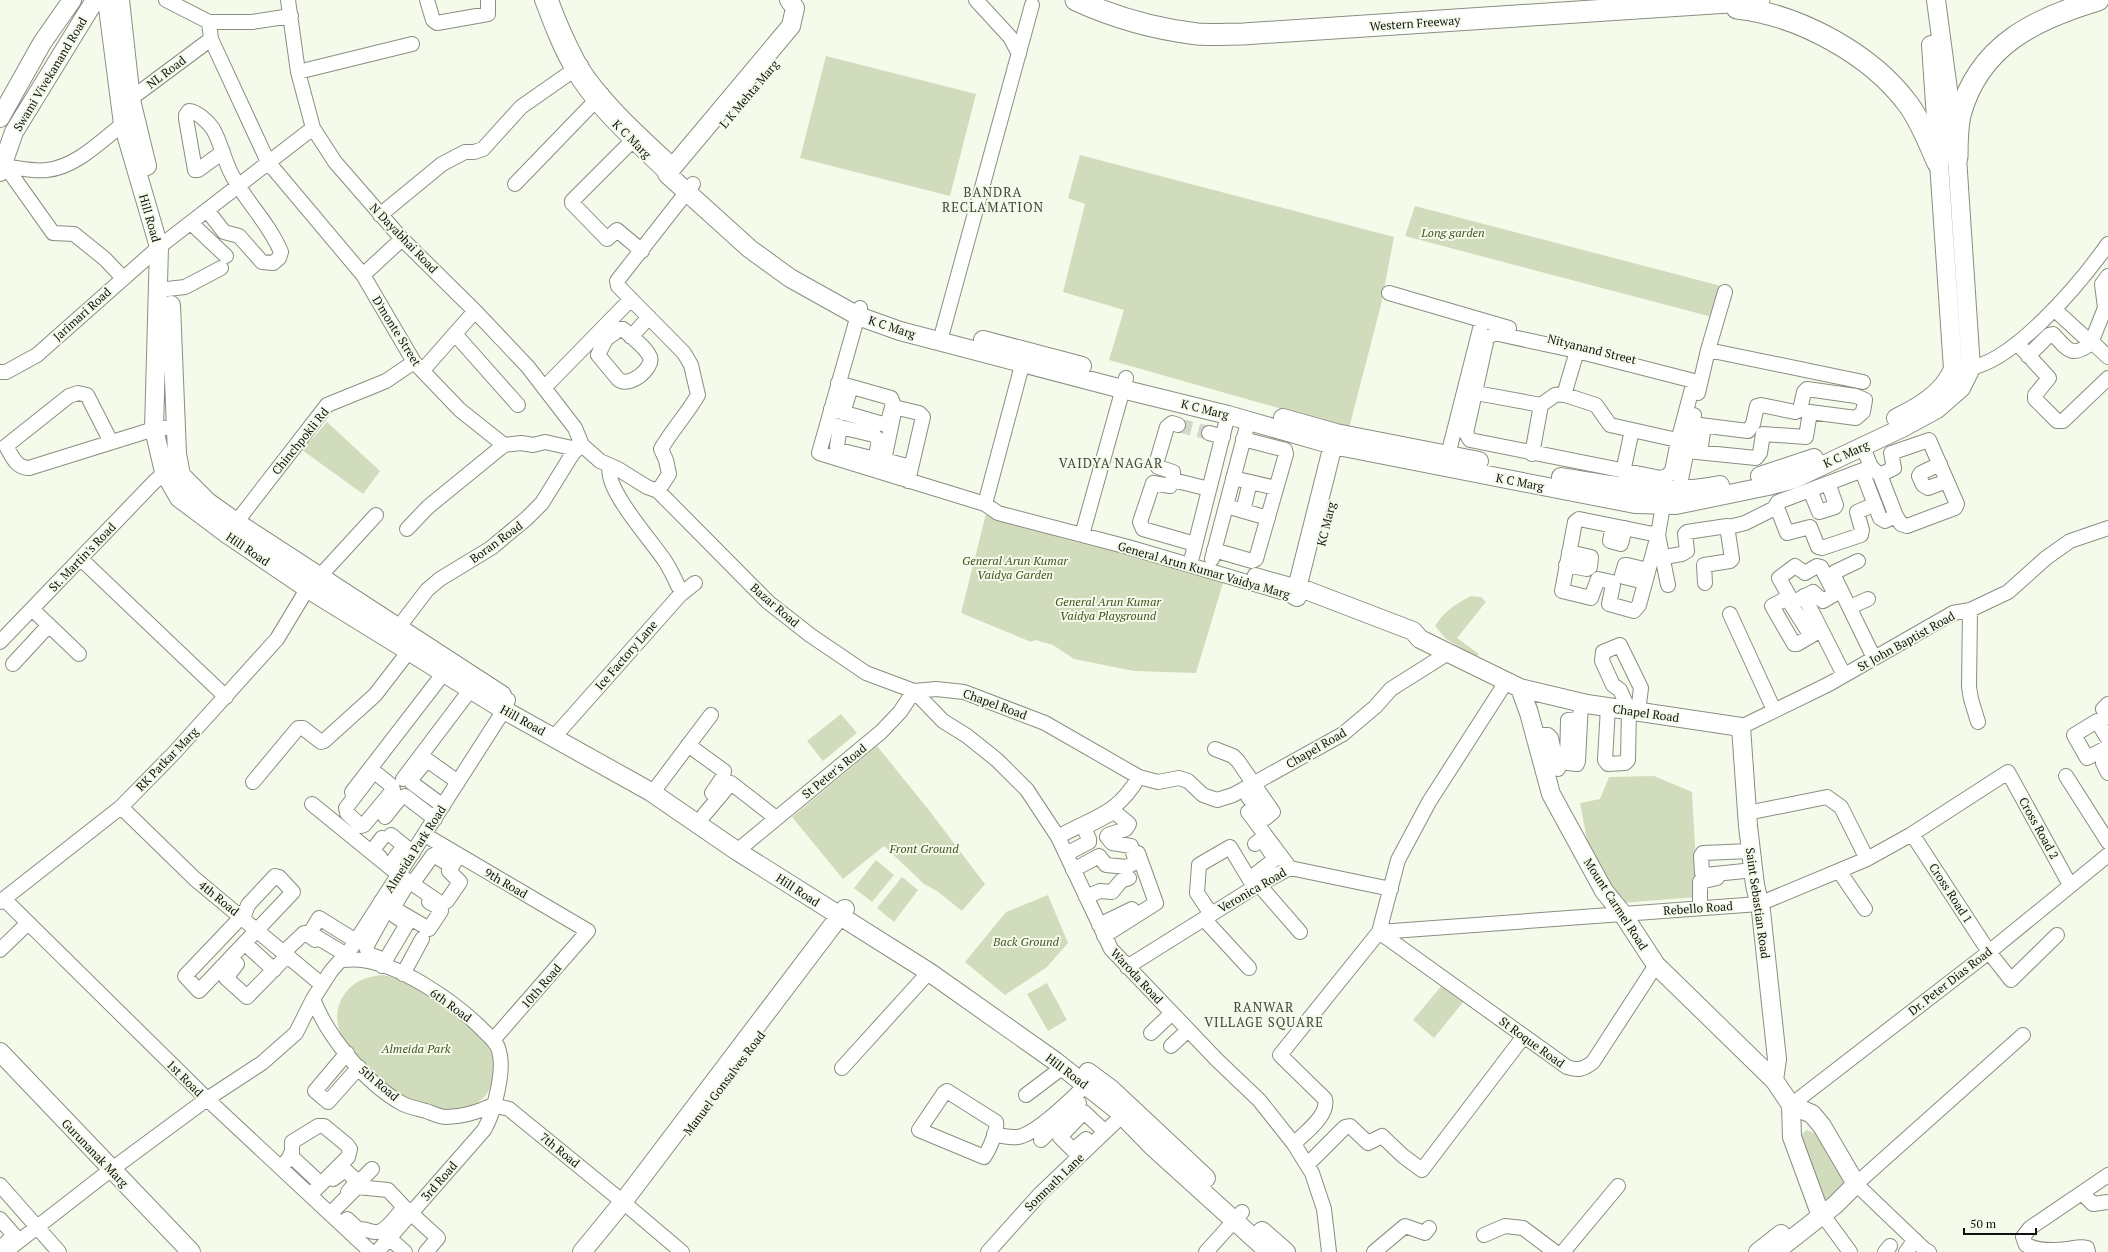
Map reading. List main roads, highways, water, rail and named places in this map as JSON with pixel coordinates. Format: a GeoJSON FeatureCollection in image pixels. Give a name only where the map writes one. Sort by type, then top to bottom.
{"type":"FeatureCollection","features":[{"type":"Feature","properties":{"kind":"highway","name":"Western Freeway"},"geometry":{"type":"LineString","coordinates":[[1076,0],[1102,12],[1155,26],[1197,34],[1236,34],[1759,0]]}},
{"type":"Feature","properties":{"kind":"highway"},"geometry":{"type":"LineString","coordinates":[[1947,160],[1967,96],[1976,77],[1999,48],[2031,25],[2075,7],[2098,0]]}},
{"type":"Feature","properties":{"kind":"highway"},"geometry":{"type":"LineString","coordinates":[[1685,6],[1725,6],[1752,10],[1819,33],[1852,52],[1875,68],[1908,105],[1947,160]]}},
{"type":"Feature","properties":{"kind":"main road","name":"Swami Vivekanand Road"},"geometry":{"type":"LineString","coordinates":[[0,118],[42,43],[72,0]]}},
{"type":"Feature","properties":{"kind":"main road","name":"Swami Vivekanand Road"},"geometry":{"type":"LineString","coordinates":[[2,168],[14,132],[95,0]]}},
{"type":"Feature","properties":{"kind":"main road","name":"Hill Road"},"geometry":{"type":"LineString","coordinates":[[107,0],[112,39],[126,103],[163,244],[165,290],[176,427],[171,467]]}},
{"type":"Feature","properties":{"kind":"main road","name":"Hill Road"},"geometry":{"type":"LineString","coordinates":[[120,0],[126,103],[123,124],[163,244]]}},
{"type":"Feature","properties":{"kind":"main road","name":"L K Mehta Marg"},"geometry":{"type":"LineString","coordinates":[[771,59],[791,26],[794,8],[788,0]]}},
{"type":"Feature","properties":{"kind":"main road","name":"L K Mehta Marg"},"geometry":{"type":"LineString","coordinates":[[679,178],[700,142],[771,59],[802,28],[807,16],[802,0]]}},
{"type":"Feature","properties":{"kind":"main road"},"geometry":{"type":"LineString","coordinates":[[1928,0],[1947,160]]}},
{"type":"Feature","properties":{"kind":"main road"},"geometry":{"type":"LineString","coordinates":[[1936,0],[1947,160]]}},
{"type":"Feature","properties":{"kind":"main road"},"geometry":{"type":"LineString","coordinates":[[79,25],[99,27],[112,39]]}},
{"type":"Feature","properties":{"kind":"main road","name":"K C Marg"},"geometry":{"type":"LineString","coordinates":[[1766,481],[1810,460],[1911,417],[1937,409],[1961,388],[1971,368],[1947,160]]}},
{"type":"Feature","properties":{"kind":"main road","name":"K C Marg"},"geometry":{"type":"LineString","coordinates":[[1339,446],[1448,454],[1528,472],[1623,487],[1636,504],[1673,500],[1766,481],[1794,479],[1863,447],[1911,417],[1942,389],[1953,369],[1947,160]]}},
{"type":"Feature","properties":{"kind":"main road","name":"K C Marg"},"geometry":{"type":"LineString","coordinates":[[679,178],[720,211],[758,245],[859,311],[942,336],[1294,427],[1339,446],[1623,487]]}},
{"type":"Feature","properties":{"kind":"main road","name":"Hill Road"},"geometry":{"type":"LineString","coordinates":[[165,290],[154,429],[171,467],[179,498],[232,528],[315,580],[506,704],[557,734],[701,813],[742,847]]}},
{"type":"Feature","properties":{"kind":"main road","name":"K C Marg"},"geometry":{"type":"LineString","coordinates":[[1124,383],[1228,414],[1251,417]]}},
{"type":"Feature","properties":{"kind":"main road","name":"KC Marg"},"geometry":{"type":"LineString","coordinates":[[1302,594],[1339,446]]}},
{"type":"Feature","properties":{"kind":"main road","name":"General Arun Kumar Vaidya Marg"},"geometry":{"type":"LineString","coordinates":[[1302,594],[1409,642],[1420,639],[1448,653]]}},
{"type":"Feature","properties":{"kind":"main road","name":"Hill Road"},"geometry":{"type":"LineString","coordinates":[[394,632],[409,651],[448,667],[471,690],[506,704]]}},
{"type":"Feature","properties":{"kind":"main road","name":"Chapel Road"},"geometry":{"type":"LineString","coordinates":[[1448,653],[1513,685],[1581,711],[1608,707],[1741,726]]}},
{"type":"Feature","properties":{"kind":"main road","name":"Mount Carmel Road"},"geometry":{"type":"LineString","coordinates":[[1513,685],[1529,713],[1534,735],[1555,760],[1554,801],[1604,891],[1622,913],[1656,965],[1774,1080],[1791,1105]]}},
{"type":"Feature","properties":{"kind":"main road","name":"Saint Sebastian Road"},"geometry":{"type":"LineString","coordinates":[[1741,726],[1751,851],[1760,904],[1777,1059],[1774,1080]]}},
{"type":"Feature","properties":{"kind":"main road","name":"Hill Road"},"geometry":{"type":"LineString","coordinates":[[656,788],[1060,1060]]}},
{"type":"Feature","properties":{"kind":"main road","name":"Hill Road"},"geometry":{"type":"LineString","coordinates":[[846,915],[927,960],[1060,1060],[1124,1111],[1152,1146],[1238,1216],[1286,1252]]}},
{"type":"Feature","properties":{"kind":"main road","name":"Manuel Gonsalves Road"},"geometry":{"type":"LineString","coordinates":[[582,1252],[599,1241],[846,915]]}},
{"type":"Feature","properties":{"kind":"main road","name":"Gurunanak Marg"},"geometry":{"type":"LineString","coordinates":[[0,1052],[179,1252]]}},
{"type":"Feature","properties":{"kind":"main road","name":"Gurunanak Marg"},"geometry":{"type":"LineString","coordinates":[[0,1066],[108,1173],[191,1252]]}},
{"type":"Feature","properties":{"kind":"main road"},"geometry":{"type":"LineString","coordinates":[[1758,1252],[1819,1210],[1835,1205],[1856,1184],[1830,1137],[1812,1114],[1791,1105],[1792,1136],[1819,1210]]}},
{"type":"Feature","properties":{"kind":"main road"},"geometry":{"type":"LineString","coordinates":[[1792,1136],[1815,1118]]}},
{"type":"Feature","properties":{"kind":"main road"},"geometry":{"type":"LineString","coordinates":[[1779,1251],[1819,1210]]}},
{"type":"Feature","properties":{"kind":"main road","name":"Hill Road"},"geometry":{"type":"LineString","coordinates":[[1238,1216],[1269,1252]]}},
{"type":"Feature","properties":{"kind":"tunnel"},"geometry":{"type":"LineString","coordinates":[[1178,425],[1209,433]]}},
{"type":"Feature","properties":{"kind":"district","name":"BANDRA RECLAMATION"},"geometry":{"type":"Point","coordinates":[993,200]}},
{"type":"Feature","properties":{"kind":"district","name":"VAIDYA NAGAR"},"geometry":{"type":"Point","coordinates":[1111,463]}},
{"type":"Feature","properties":{"kind":"district","name":"RANWAR VILLAGE SQUARE"},"geometry":{"type":"Point","coordinates":[1264,1014]}},
{"type":"Feature","properties":{"kind":"park label","name":"Long garden"},"geometry":{"type":"Point","coordinates":[1453,232]}},
{"type":"Feature","properties":{"kind":"park label","name":"General Arun Kumar Vaidya Garden"},"geometry":{"type":"Point","coordinates":[1015,567]}},
{"type":"Feature","properties":{"kind":"park label","name":"General Arun Kumar Vaidya Playground"},"geometry":{"type":"Point","coordinates":[1108,608]}},
{"type":"Feature","properties":{"kind":"park label","name":"Front Ground"},"geometry":{"type":"Point","coordinates":[924,848]}},
{"type":"Feature","properties":{"kind":"park label","name":"Back Ground"},"geometry":{"type":"Point","coordinates":[1026,941]}},
{"type":"Feature","properties":{"kind":"park label","name":"Almeida Park"},"geometry":{"type":"Point","coordinates":[416,1048]}}]}
